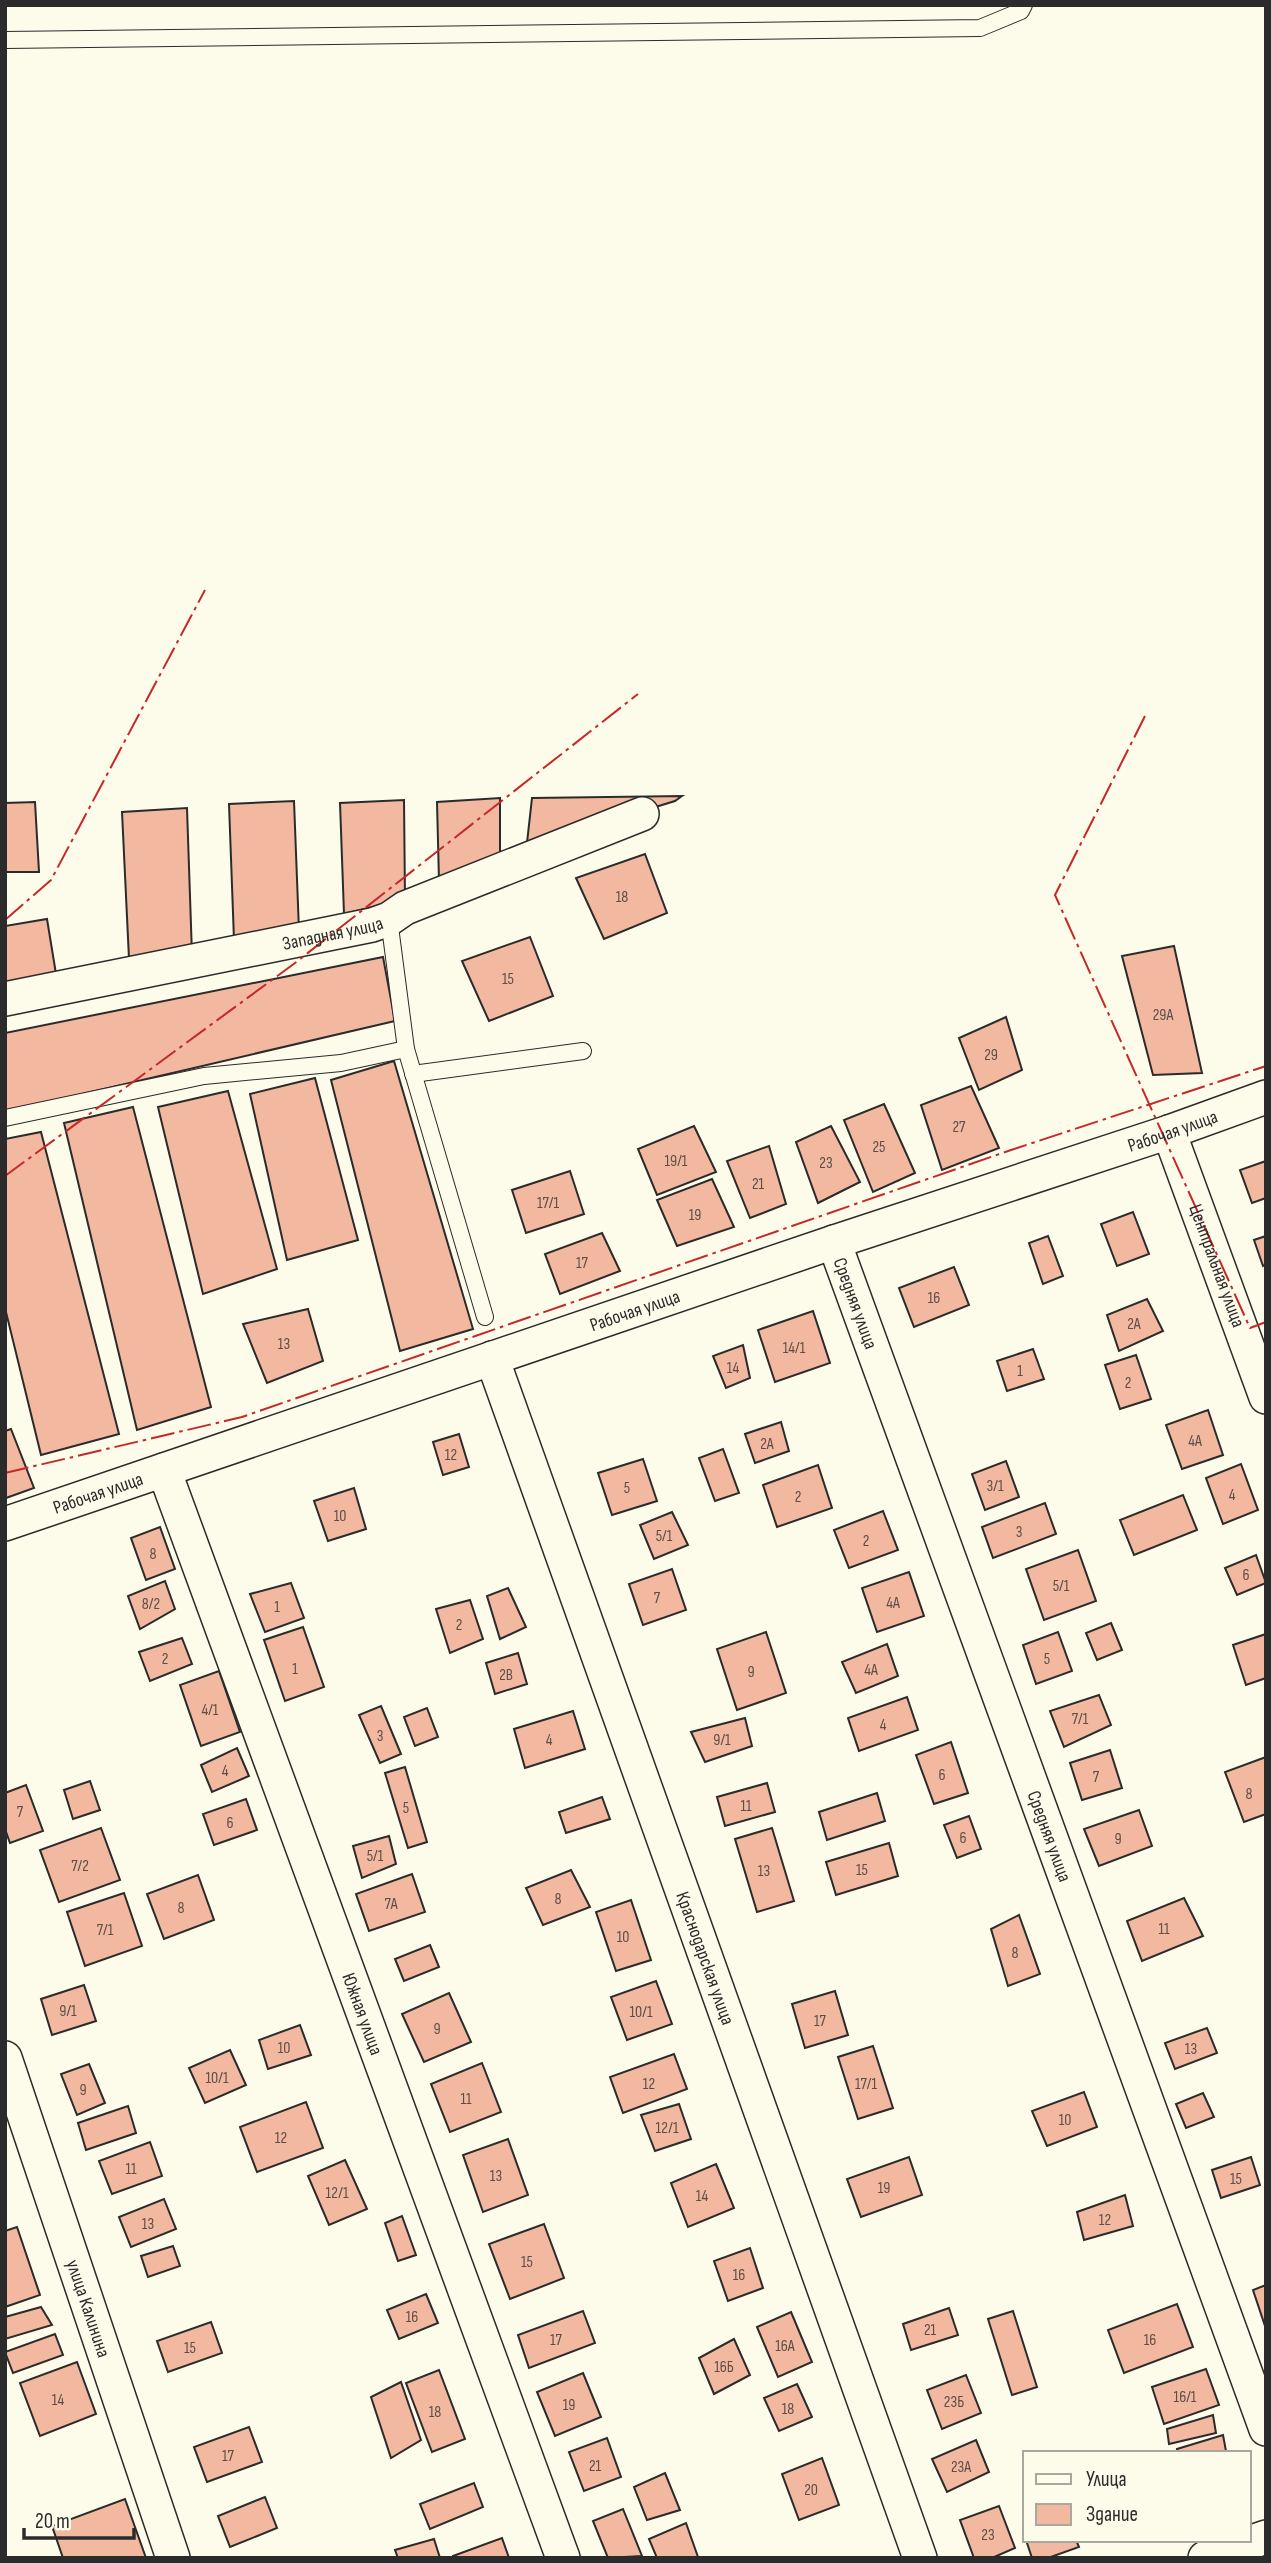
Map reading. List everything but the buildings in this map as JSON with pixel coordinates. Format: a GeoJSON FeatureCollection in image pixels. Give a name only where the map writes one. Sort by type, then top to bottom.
{"type":"FeatureCollection","features":[{"type":"Feature","properties":{"kind":"street","name":"Западная улица"},"geometry":{"type":"LineString","coordinates":[[5,999],[389,919],[405,908],[642,814]]}},
{"type":"Feature","properties":{"kind":"street","name":"Рабочая улица"},"geometry":{"type":"LineString","coordinates":[[5,1524],[1266,1097]]}},
{"type":"Feature","properties":{"kind":"street","name":"Центральная улица"},"geometry":{"type":"LineString","coordinates":[[1169,1132],[1266,1397]]}},
{"type":"Feature","properties":{"kind":"street","name":"Средняя улица"},"geometry":{"type":"LineString","coordinates":[[834,1242],[1266,2430]]}},
{"type":"Feature","properties":{"kind":"street","name":"Краснодарская улица"},"geometry":{"type":"LineString","coordinates":[[492,1359],[920,2558]]}},
{"type":"Feature","properties":{"kind":"street","name":"Южная улица"},"geometry":{"type":"LineString","coordinates":[[164,1470],[564,2558]]}},
{"type":"Feature","properties":{"kind":"street","name":"улица Калинина"},"geometry":{"type":"LineString","coordinates":[[5,2058],[173,2558]]}},
{"type":"Feature","properties":{"kind":"street"},"geometry":{"type":"LineString","coordinates":[[1205,2558],[1266,2537]]}},
{"type":"Feature","properties":{"kind":"lane"},"geometry":{"type":"LineString","coordinates":[[5,40],[980,28],[1021,11],[1024,5]]}},
{"type":"Feature","properties":{"kind":"lane"},"geometry":{"type":"LineString","coordinates":[[389,919],[406,1049],[485,1317]]}},
{"type":"Feature","properties":{"kind":"lane"},"geometry":{"type":"LineString","coordinates":[[5,1118],[204,1076],[341,1063],[406,1049]]}},
{"type":"Feature","properties":{"kind":"lane"},"geometry":{"type":"LineString","coordinates":[[413,1074],[583,1051]]}},
{"type":"Feature","properties":{"kind":"tram line"},"geometry":{"type":"LineString","coordinates":[[1261,2558],[1266,2556]]}},
{"type":"Feature","properties":{"kind":"power"},"geometry":{"type":"LineString","coordinates":[[5,920],[51,880],[205,590]]}},
{"type":"Feature","properties":{"kind":"power"},"geometry":{"type":"LineString","coordinates":[[5,1176],[295,963],[638,694]]}},
{"type":"Feature","properties":{"kind":"power"},"geometry":{"type":"LineString","coordinates":[[1145,716],[1055,895],[1250,1328],[1266,1322]]}},
{"type":"Feature","properties":{"kind":"power"},"geometry":{"type":"LineString","coordinates":[[5,1473],[242,1417],[1011,1150],[1266,1066]]}}]}
